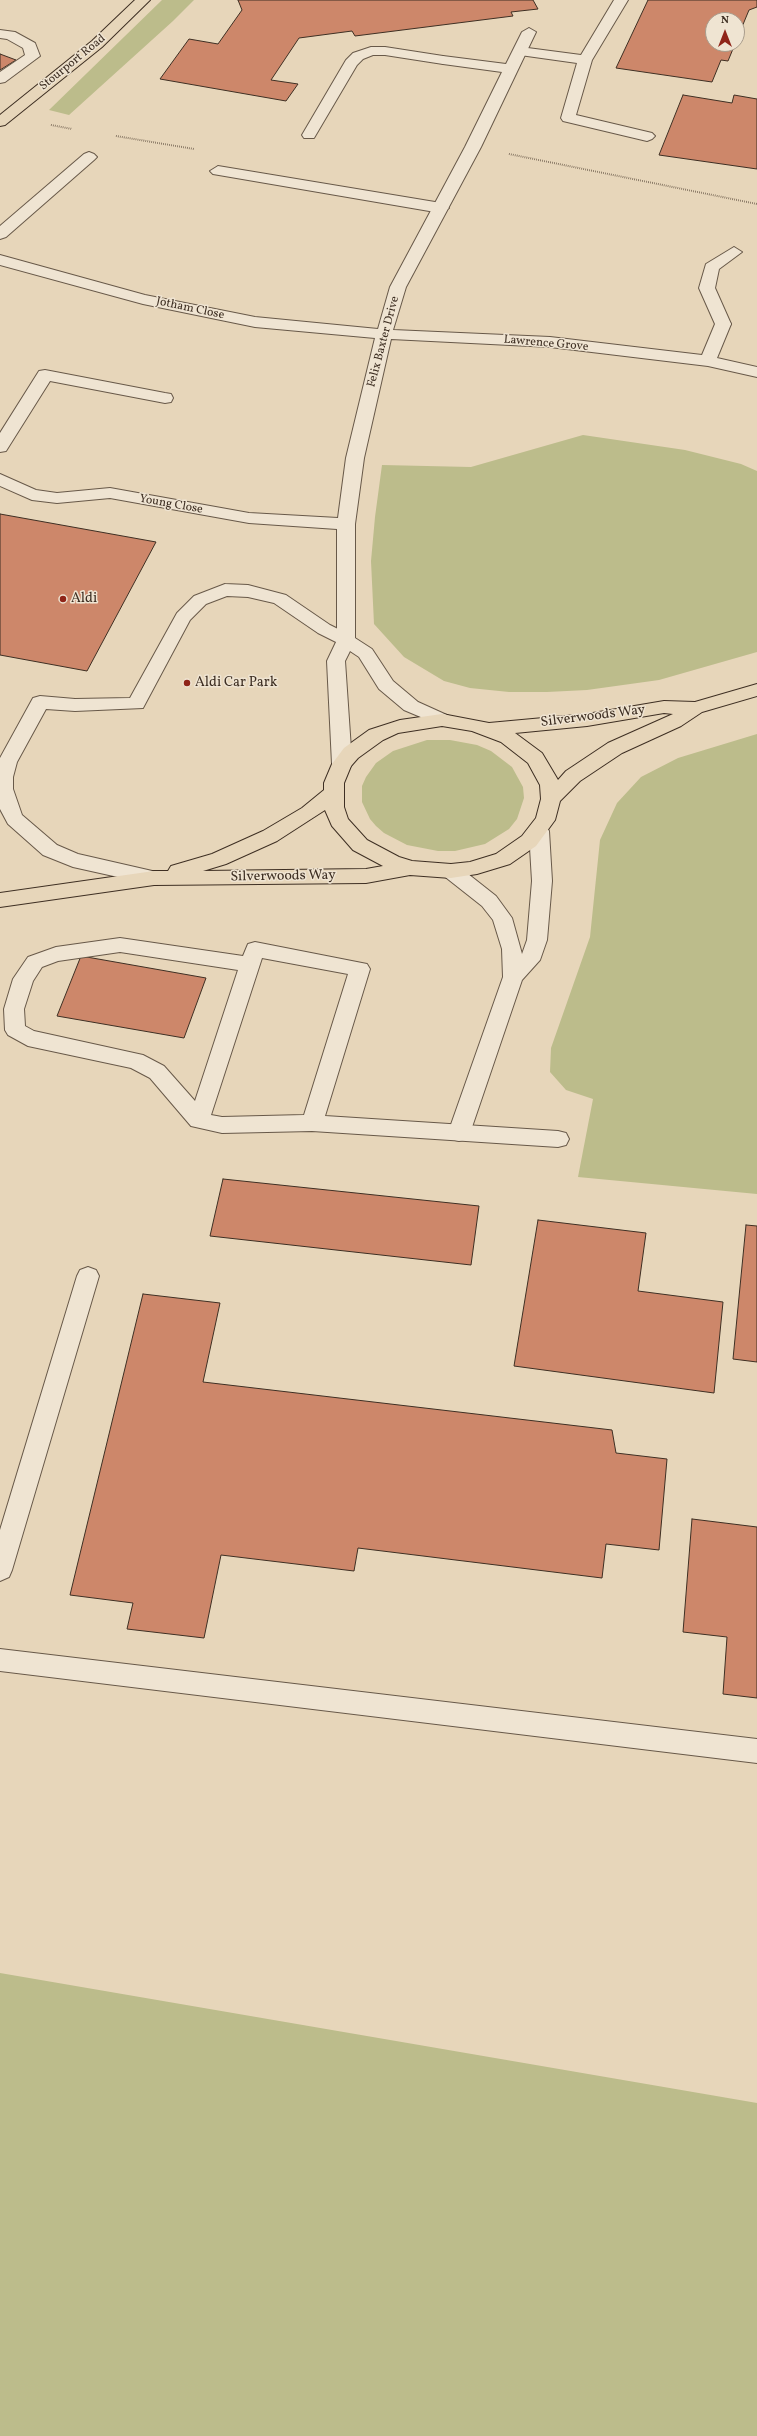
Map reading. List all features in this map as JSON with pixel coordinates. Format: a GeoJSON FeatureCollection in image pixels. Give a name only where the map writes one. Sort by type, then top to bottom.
{"type":"FeatureCollection","features":[{"type":"Feature","properties":{"kind":"main road","name":"Stourport Road"},"geometry":{"type":"LineString","coordinates":[[0,122],[97,44],[143,0]]}},
{"type":"Feature","properties":{"kind":"main road","name":"Silverwoods Way"},"geometry":{"type":"LineString","coordinates":[[551,799],[573,776],[593,762],[643,734],[674,722],[695,708],[757,690]]}},
{"type":"Feature","properties":{"kind":"main road","name":"Silverwoods Way"},"geometry":{"type":"LineString","coordinates":[[491,729],[587,720],[664,707],[695,708]]}},
{"type":"Feature","properties":{"kind":"main road"},"geometry":{"type":"LineString","coordinates":[[442,720],[491,729],[513,740],[535,758],[544,771],[550,785],[551,799],[549,810],[539,831],[518,851],[503,859],[470,869],[451,871],[411,868],[392,862],[360,845],[339,821],[334,808],[332,794],[334,783],[342,764],[351,753],[376,735],[407,724],[442,720]]}},
{"type":"Feature","properties":{"kind":"main road","name":"Silverwoods Way"},"geometry":{"type":"LineString","coordinates":[[154,878],[219,859],[270,836],[309,813],[332,794]]}},
{"type":"Feature","properties":{"kind":"main road","name":"Silverwoods Way"},"geometry":{"type":"LineString","coordinates":[[0,900],[154,878],[366,876],[411,868]]}},
{"type":"Feature","properties":{"kind":"street"},"geometry":{"type":"LineString","coordinates":[[620,0],[585,60],[568,118],[647,136]]}},
{"type":"Feature","properties":{"kind":"street","name":"Felix Baxter Drive"},"geometry":{"type":"LineString","coordinates":[[346,640],[346,524],[355,458],[384,334],[398,287],[473,147],[529,32]]}},
{"type":"Feature","properties":{"kind":"street"},"geometry":{"type":"LineString","coordinates":[[0,34],[10,36],[30,46],[33,56],[0,79]]}},
{"type":"Feature","properties":{"kind":"street"},"geometry":{"type":"LineString","coordinates":[[309,134],[351,63],[358,56],[371,51],[385,51],[512,69]]}},
{"type":"Feature","properties":{"kind":"street"},"geometry":{"type":"LineString","coordinates":[[520,51],[585,60]]}},
{"type":"Feature","properties":{"kind":"street"},"geometry":{"type":"LineString","coordinates":[[0,234],[89,157]]}},
{"type":"Feature","properties":{"kind":"street"},"geometry":{"type":"LineString","coordinates":[[218,170],[441,208]]}},
{"type":"Feature","properties":{"kind":"street"},"geometry":{"type":"LineString","coordinates":[[708,361],[723,324],[707,288],[712,267],[734,252]]}},
{"type":"Feature","properties":{"kind":"street","name":"Jotham Close"},"geometry":{"type":"LineString","coordinates":[[0,260],[143,299],[255,322],[384,334]]}},
{"type":"Feature","properties":{"kind":"street","name":"Lawrence Grove"},"geometry":{"type":"LineString","coordinates":[[384,334],[550,342],[708,361],[757,372]]}},
{"type":"Feature","properties":{"kind":"street"},"geometry":{"type":"LineString","coordinates":[[0,447],[45,375],[165,398]]}},
{"type":"Feature","properties":{"kind":"street","name":"Young Close"},"geometry":{"type":"LineString","coordinates":[[0,479],[32,495],[57,498],[110,494],[248,518],[346,524]]}},
{"type":"Feature","properties":{"kind":"street"},"geometry":{"type":"LineString","coordinates":[[154,878],[73,860],[50,850],[15,819],[7,804],[3,789],[3,776],[8,762],[29,726],[40,702],[75,705],[136,704],[183,617],[200,600],[225,590],[248,591],[280,599],[324,629],[346,640],[366,653],[386,686],[406,702],[442,720]]}},
{"type":"Feature","properties":{"kind":"street"},"geometry":{"type":"LineString","coordinates":[[342,764],[336,661],[346,640]]}},
{"type":"Feature","properties":{"kind":"street"},"geometry":{"type":"LineString","coordinates":[[459,1133],[500,1010],[513,977],[533,955],[537,940],[542,880],[539,831]]}},
{"type":"Feature","properties":{"kind":"street"},"geometry":{"type":"LineString","coordinates":[[451,871],[489,901],[502,918],[512,949],[513,977]]}},
{"type":"Feature","properties":{"kind":"street"},"geometry":{"type":"LineString","coordinates":[[250,964],[120,945],[56,954],[35,962],[23,979],[14,1009],[15,1030],[28,1038],[136,1061],[157,1072],[199,1120],[222,1125],[312,1123],[558,1139]]}},
{"type":"Feature","properties":{"kind":"street"},"geometry":{"type":"LineString","coordinates":[[199,1120],[255,949],[360,969],[312,1123]]}},
{"type":"Feature","properties":{"kind":"street"},"geometry":{"type":"LineString","coordinates":[[0,1570],[88,1276]]}},
{"type":"Feature","properties":{"kind":"street"},"geometry":{"type":"LineString","coordinates":[[0,1660],[757,1751]]}},
{"type":"Feature","properties":{"kind":"path"},"geometry":{"type":"LineString","coordinates":[[473,147],[757,204]]}},
{"type":"Feature","properties":{"kind":"green space"},"geometry":{"type":"Polygon","coordinates":[[[162,0],[194,0],[173,21],[69,115],[49,110],[162,0]]]}},
{"type":"Feature","properties":{"kind":"green space"},"geometry":{"type":"Polygon","coordinates":[[[583,435],[685,450],[741,464],[757,471],[757,652],[659,680],[587,690],[547,692],[509,692],[470,688],[444,681],[404,657],[374,624],[371,561],[382,465],[471,467],[583,435]]]}},
{"type":"Feature","properties":{"kind":"green space"},"geometry":{"type":"Polygon","coordinates":[[[757,734],[757,1194],[578,1177],[593,1099],[566,1090],[550,1072],[551,1048],[590,937],[600,840],[617,803],[641,777],[678,758],[757,734]]]}},
{"type":"Feature","properties":{"kind":"green space"},"geometry":{"type":"Polygon","coordinates":[[[427,740],[450,740],[477,745],[491,751],[512,767],[523,787],[524,798],[517,819],[509,829],[485,844],[455,851],[438,851],[407,845],[384,833],[376,826],[370,819],[362,802],[362,786],[366,777],[376,763],[393,751],[427,740]]]}},
{"type":"Feature","properties":{"kind":"green space"},"geometry":{"type":"Polygon","coordinates":[[[0,1973],[757,2103],[757,2436],[0,2436],[0,1973]]]}},
{"type":"Feature","properties":{"kind":"building"},"geometry":{"type":"Polygon","coordinates":[[[238,0],[533,0],[538,9],[511,12],[513,16],[355,36],[352,31],[299,38],[271,80],[298,84],[286,101],[160,79],[189,39],[218,44],[242,10],[238,0]]]}},
{"type":"Feature","properties":{"kind":"building"},"geometry":{"type":"Polygon","coordinates":[[[648,0],[757,0],[757,7],[749,10],[745,20],[745,12],[705,12],[705,52],[732,52],[728,61],[721,60],[712,82],[616,68],[648,0]]]}},
{"type":"Feature","properties":{"kind":"building"},"geometry":{"type":"Polygon","coordinates":[[[0,54],[16,60],[0,70],[0,54]]]}},
{"type":"Feature","properties":{"kind":"building"},"geometry":{"type":"Polygon","coordinates":[[[683,95],[732,103],[734,95],[757,99],[757,169],[659,155],[683,95]]]}},
{"type":"Feature","properties":{"kind":"building","name":"Aldi"},"geometry":{"type":"Polygon","coordinates":[[[0,514],[156,542],[87,671],[0,655],[0,514]]]}},
{"type":"Feature","properties":{"kind":"building"},"geometry":{"type":"Polygon","coordinates":[[[81,956],[206,978],[184,1038],[57,1016],[81,956]]]}},
{"type":"Feature","properties":{"kind":"building"},"geometry":{"type":"Polygon","coordinates":[[[223,1179],[479,1206],[471,1265],[210,1236],[223,1179]]]}},
{"type":"Feature","properties":{"kind":"building"},"geometry":{"type":"Polygon","coordinates":[[[538,1220],[646,1233],[638,1291],[723,1302],[714,1393],[514,1366],[538,1220]]]}},
{"type":"Feature","properties":{"kind":"building"},"geometry":{"type":"Polygon","coordinates":[[[746,1225],[757,1226],[757,1362],[733,1359],[746,1225]]]}},
{"type":"Feature","properties":{"kind":"building"},"geometry":{"type":"Polygon","coordinates":[[[143,1294],[220,1303],[203,1382],[612,1430],[616,1453],[667,1459],[659,1550],[606,1544],[602,1578],[358,1548],[354,1571],[221,1555],[204,1638],[127,1629],[133,1603],[70,1595],[143,1294]]]}},
{"type":"Feature","properties":{"kind":"building"},"geometry":{"type":"Polygon","coordinates":[[[692,1519],[757,1527],[757,1698],[723,1694],[727,1637],[683,1632],[692,1519]]]}},
{"type":"Feature","properties":{"kind":"place","name":"Aldi"},"geometry":{"type":"Point","coordinates":[63,599]}},
{"type":"Feature","properties":{"kind":"place","name":"Aldi Car Park"},"geometry":{"type":"Point","coordinates":[187,683]}}]}
